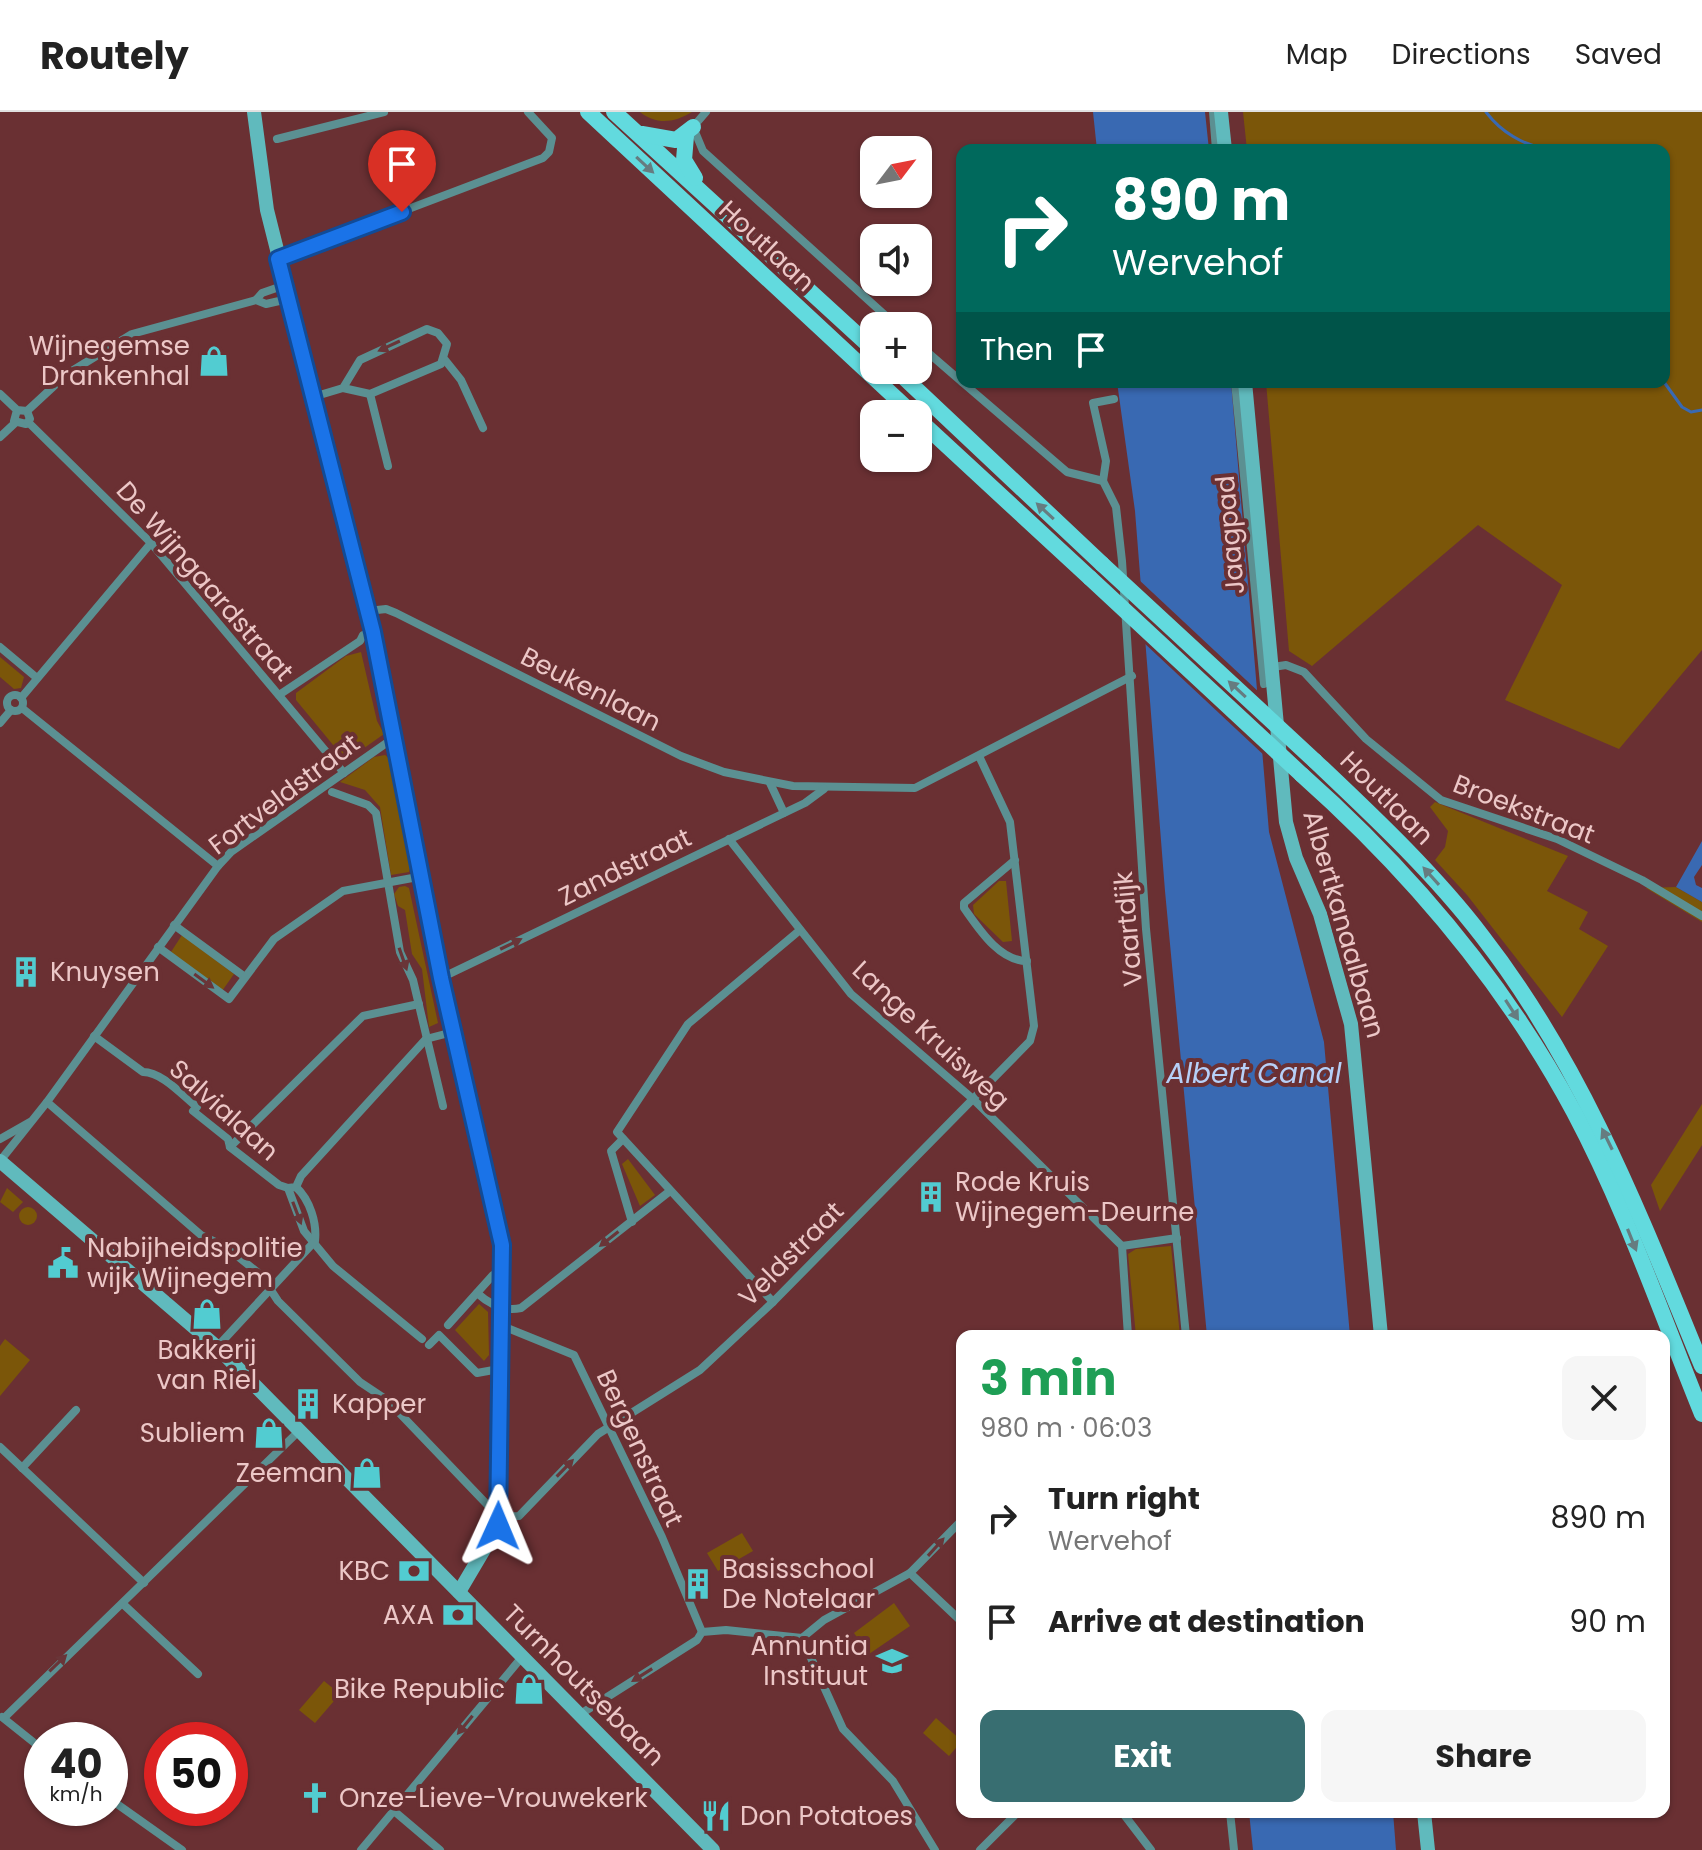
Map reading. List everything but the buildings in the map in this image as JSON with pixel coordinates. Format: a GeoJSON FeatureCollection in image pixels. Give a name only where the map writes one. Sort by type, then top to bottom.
{"type":"FeatureCollection","features":[{"type":"Feature","properties":{"kind":"main road"},"geometry":{"type":"LineString","coordinates":[[254,112],[267,210],[373,632],[441,978],[502,1245],[499,1517],[497,1533],[459,1592]]}},
{"type":"Feature","properties":{"kind":"main road","name":"Houtlaan"},"geometry":{"type":"LineString","coordinates":[[588,112],[898,400]]}},
{"type":"Feature","properties":{"kind":"main road","name":"Houtlaan"},"geometry":{"type":"LineString","coordinates":[[614,112],[860,337]]}},
{"type":"Feature","properties":{"kind":"main road"},"geometry":{"type":"LineString","coordinates":[[1221,112],[1224,144]]}},
{"type":"Feature","properties":{"kind":"main road"},"geometry":{"type":"LineString","coordinates":[[637,133],[668,140],[690,132]]}},
{"type":"Feature","properties":{"kind":"main road"},"geometry":{"type":"LineString","coordinates":[[690,132],[684,160],[706,197]]}},
{"type":"Feature","properties":{"kind":"main road","name":"Houtlaan"},"geometry":{"type":"LineString","coordinates":[[911,384],[1315,761],[1439,885],[1517,984],[1590,1103],[1624,1174],[1702,1366]]}},
{"type":"Feature","properties":{"kind":"main road","name":"Albertkanaalbaan"},"geometry":{"type":"LineString","coordinates":[[1246,388],[1286,822],[1296,858],[1320,914],[1355,1047],[1380,1330]]}},
{"type":"Feature","properties":{"kind":"main road","name":"Houtlaan"},"geometry":{"type":"LineString","coordinates":[[932,432],[1377,846],[1441,914],[1534,1044],[1574,1112],[1608,1182],[1668,1330]]}},
{"type":"Feature","properties":{"kind":"main road","name":"Turnhoutsebaan"},"geometry":{"type":"LineString","coordinates":[[0,1161],[217,1347],[713,1850]]}},
{"type":"Feature","properties":{"kind":"main road","name":"Houtlaan"},"geometry":{"type":"LineString","coordinates":[[1670,1335],[1702,1414]]}},
{"type":"Feature","properties":{"kind":"main road"},"geometry":{"type":"LineString","coordinates":[[1425,1818],[1428,1850]]}},
{"type":"Feature","properties":{"kind":"street"},"geometry":{"type":"LineString","coordinates":[[277,139],[384,112]]}},
{"type":"Feature","properties":{"kind":"street"},"geometry":{"type":"LineString","coordinates":[[278,259],[543,158],[549,152],[552,138],[528,112]]}},
{"type":"Feature","properties":{"kind":"street"},"geometry":{"type":"LineString","coordinates":[[706,112],[690,132],[703,151],[881,312]]}},
{"type":"Feature","properties":{"kind":"street"},"geometry":{"type":"LineString","coordinates":[[1213,112],[1216,144]]}},
{"type":"Feature","properties":{"kind":"street"},"geometry":{"type":"LineString","coordinates":[[0,394],[17,410],[27,411],[67,374],[132,334],[256,300],[262,293],[287,292]]}},
{"type":"Feature","properties":{"kind":"street"},"geometry":{"type":"LineString","coordinates":[[256,300],[266,304],[287,292]]}},
{"type":"Feature","properties":{"kind":"street"},"geometry":{"type":"LineString","coordinates":[[343,388],[360,360],[427,329],[447,344],[445,360],[461,380],[483,428]]}},
{"type":"Feature","properties":{"kind":"street"},"geometry":{"type":"LineString","coordinates":[[932,356],[956,377]]}},
{"type":"Feature","properties":{"kind":"street"},"geometry":{"type":"LineString","coordinates":[[312,397],[343,388],[370,394],[445,360]]}},
{"type":"Feature","properties":{"kind":"street"},"geometry":{"type":"LineString","coordinates":[[969,388],[1067,472],[1103,481],[1106,461],[1093,403],[1114,399]]}},
{"type":"Feature","properties":{"kind":"street","name":"Jaagpad"},"geometry":{"type":"LineString","coordinates":[[1236,388],[1264,684]]}},
{"type":"Feature","properties":{"kind":"street"},"geometry":{"type":"LineString","coordinates":[[370,394],[388,466]]}},
{"type":"Feature","properties":{"kind":"street"},"geometry":{"type":"LineString","coordinates":[[17,410],[13,416],[15,423],[21,426],[28,422],[27,411]]}},
{"type":"Feature","properties":{"kind":"street","name":"De Wijngaardstraat"},"geometry":{"type":"LineString","coordinates":[[28,422],[151,543],[344,773]]}},
{"type":"Feature","properties":{"kind":"street"},"geometry":{"type":"LineString","coordinates":[[0,437],[15,423]]}},
{"type":"Feature","properties":{"kind":"street","name":"Vaartdijk"},"geometry":{"type":"LineString","coordinates":[[1103,481],[1113,494],[1118,518],[1132,676],[1146,929],[1185,1330]]}},
{"type":"Feature","properties":{"kind":"street"},"geometry":{"type":"LineString","coordinates":[[151,543],[21,698],[22,708],[218,866]]}},
{"type":"Feature","properties":{"kind":"street","name":"Beukenlaan"},"geometry":{"type":"LineString","coordinates":[[368,611],[386,609],[404,617],[681,756],[770,783]]}},
{"type":"Feature","properties":{"kind":"street"},"geometry":{"type":"LineString","coordinates":[[279,695],[360,641],[363,635],[373,632]]}},
{"type":"Feature","properties":{"kind":"street"},"geometry":{"type":"LineString","coordinates":[[0,647],[37,678]]}},
{"type":"Feature","properties":{"kind":"street","name":"Broekstraat"},"geometry":{"type":"LineString","coordinates":[[1273,667],[1286,665],[1304,672],[1366,739],[1431,794],[1557,839],[1642,880],[1702,916]]}},
{"type":"Feature","properties":{"kind":"street"},"geometry":{"type":"LineString","coordinates":[[770,783],[825,788],[915,788],[1132,676]]}},
{"type":"Feature","properties":{"kind":"street"},"geometry":{"type":"LineString","coordinates":[[0,689],[9,697],[21,698]]}},
{"type":"Feature","properties":{"kind":"street"},"geometry":{"type":"LineString","coordinates":[[9,697],[7,702],[11,710]]}},
{"type":"Feature","properties":{"kind":"street"},"geometry":{"type":"LineString","coordinates":[[0,723],[11,710],[22,708]]}},
{"type":"Feature","properties":{"kind":"street","name":"Fortveldstraat"},"geometry":{"type":"LineString","coordinates":[[0,1161],[231,852],[396,737]]}},
{"type":"Feature","properties":{"kind":"street","name":"Veldstraat"},"geometry":{"type":"LineString","coordinates":[[499,1517],[519,1516],[608,1426],[700,1370],[773,1302],[1030,1041],[1034,1026],[1007,811],[979,756]]}},
{"type":"Feature","properties":{"kind":"street"},"geometry":{"type":"LineString","coordinates":[[770,783],[784,813]]}},
{"type":"Feature","properties":{"kind":"street","name":"Zandstraat"},"geometry":{"type":"LineString","coordinates":[[441,978],[784,813],[825,788]]}},
{"type":"Feature","properties":{"kind":"street"},"geometry":{"type":"LineString","coordinates":[[332,792],[368,805],[376,813],[400,952],[419,1004],[443,1106]]}},
{"type":"Feature","properties":{"kind":"street","name":"Lange Kruisweg"},"geometry":{"type":"LineString","coordinates":[[729,839],[851,994],[973,1099],[1122,1246]]}},
{"type":"Feature","properties":{"kind":"street"},"geometry":{"type":"LineString","coordinates":[[1015,860],[975,891],[964,908],[1004,955],[1013,961],[1027,961]]}},
{"type":"Feature","properties":{"kind":"street"},"geometry":{"type":"LineString","coordinates":[[158,947],[229,999],[274,939],[343,891],[423,876]]}},
{"type":"Feature","properties":{"kind":"street"},"geometry":{"type":"LineString","coordinates":[[174,925],[245,977]]}},
{"type":"Feature","properties":{"kind":"street"},"geometry":{"type":"LineString","coordinates":[[632,1222],[611,1151],[620,1135],[688,1024],[800,930]]}},
{"type":"Feature","properties":{"kind":"street"},"geometry":{"type":"LineString","coordinates":[[230,1147],[363,1016],[419,1004]]}},
{"type":"Feature","properties":{"kind":"street"},"geometry":{"type":"LineString","coordinates":[[217,1347],[315,1241],[317,1229],[304,1195],[292,1188],[426,1039],[453,1032]]}},
{"type":"Feature","properties":{"kind":"street","name":"Salvialaan"},"geometry":{"type":"LineString","coordinates":[[94,1036],[143,1072],[153,1072],[197,1107],[193,1111],[228,1139],[230,1147],[279,1185],[292,1188]]}},
{"type":"Feature","properties":{"kind":"street"},"geometry":{"type":"LineString","coordinates":[[47,1102],[201,1235],[226,1247],[261,1275],[278,1301],[360,1382],[387,1400],[499,1517]]}},
{"type":"Feature","properties":{"kind":"street","name":"Fortveldstraat"},"geometry":{"type":"LineString","coordinates":[[0,1139],[31,1121]]}},
{"type":"Feature","properties":{"kind":"street"},"geometry":{"type":"LineString","coordinates":[[620,1135],[773,1302]]}},
{"type":"Feature","properties":{"kind":"street"},"geometry":{"type":"LineString","coordinates":[[477,1293],[489,1304],[514,1310],[521,1308],[670,1191]]}},
{"type":"Feature","properties":{"kind":"street"},"geometry":{"type":"LineString","coordinates":[[1128,1330],[1122,1246],[1177,1238]]}},
{"type":"Feature","properties":{"kind":"street"},"geometry":{"type":"LineString","coordinates":[[315,1241],[333,1266],[426,1342],[439,1335],[477,1373],[499,1369]]}},
{"type":"Feature","properties":{"kind":"street"},"geometry":{"type":"LineString","coordinates":[[448,1325],[493,1275]]}},
{"type":"Feature","properties":{"kind":"street","name":"Bergenstraat"},"geometry":{"type":"LineString","coordinates":[[499,1325],[574,1355],[636,1483],[702,1632]]}},
{"type":"Feature","properties":{"kind":"street"},"geometry":{"type":"LineString","coordinates":[[22,1468],[76,1410]]}},
{"type":"Feature","properties":{"kind":"street"},"geometry":{"type":"LineString","coordinates":[[24,1734],[2,1716],[123,1604],[300,1430]]}},
{"type":"Feature","properties":{"kind":"street"},"geometry":{"type":"LineString","coordinates":[[0,1447],[144,1583]]}},
{"type":"Feature","properties":{"kind":"street"},"geometry":{"type":"LineString","coordinates":[[579,1715],[697,1640],[702,1632],[726,1630],[802,1638],[824,1620],[910,1573],[956,1526]]}},
{"type":"Feature","properties":{"kind":"street"},"geometry":{"type":"LineString","coordinates":[[910,1573],[956,1616]]}},
{"type":"Feature","properties":{"kind":"street"},"geometry":{"type":"LineString","coordinates":[[123,1604],[198,1674]]}},
{"type":"Feature","properties":{"kind":"street"},"geometry":{"type":"LineString","coordinates":[[802,1638],[843,1729],[893,1781],[935,1850]]}},
{"type":"Feature","properties":{"kind":"street"},"geometry":{"type":"LineString","coordinates":[[361,1850],[522,1657]]}},
{"type":"Feature","properties":{"kind":"street"},"geometry":{"type":"LineString","coordinates":[[394,1811],[440,1850]]}},
{"type":"Feature","properties":{"kind":"street"},"geometry":{"type":"LineString","coordinates":[[128,1812],[182,1850]]}},
{"type":"Feature","properties":{"kind":"street"},"geometry":{"type":"LineString","coordinates":[[980,1850],[1012,1818]]}},
{"type":"Feature","properties":{"kind":"street"},"geometry":{"type":"LineString","coordinates":[[1127,1818],[1151,1850]]}},
{"type":"Feature","properties":{"kind":"street"},"geometry":{"type":"LineString","coordinates":[[1231,1818],[1234,1850]]}},
{"type":"Feature","properties":{"kind":"shaded area"},"geometry":{"type":"Polygon","coordinates":[[[640,112],[692,112],[665,121],[652,119],[640,112]]]}},
{"type":"Feature","properties":{"kind":"shaded area"},"geometry":{"type":"Polygon","coordinates":[[[1243,112],[1702,112],[1702,650],[1619,749],[1505,700],[1562,585],[1478,525],[1312,666],[1289,651],[1267,388],[1670,388],[1670,144],[1246,144],[1243,112]]]}},
{"type":"Feature","properties":{"kind":"shaded area"},"geometry":{"type":"Polygon","coordinates":[[[361,652],[377,721],[384,734],[350,758],[343,757],[296,700],[296,693],[346,656],[361,652]]]}},
{"type":"Feature","properties":{"kind":"shaded area"},"geometry":{"type":"Polygon","coordinates":[[[0,657],[24,677],[21,688],[14,689],[0,677],[0,657]]]}},
{"type":"Feature","properties":{"kind":"shaded area"},"geometry":{"type":"Polygon","coordinates":[[[385,755],[391,760],[411,865],[409,872],[391,875],[380,807],[365,790],[340,782],[374,757],[385,755]]]}},
{"type":"Feature","properties":{"kind":"shaded area"},"geometry":{"type":"Polygon","coordinates":[[[1435,802],[1568,856],[1547,891],[1588,912],[1579,929],[1608,946],[1562,1017],[1467,895],[1435,860],[1445,847],[1448,831],[1430,807],[1435,802]]]}},
{"type":"Feature","properties":{"kind":"shaded area"},"geometry":{"type":"Polygon","coordinates":[[[999,881],[1006,881],[1012,941],[1003,942],[974,914],[973,905],[999,881]]]}},
{"type":"Feature","properties":{"kind":"shaded area"},"geometry":{"type":"Polygon","coordinates":[[[399,887],[409,888],[438,1023],[429,1027],[422,969],[412,954],[405,910],[398,906],[394,894],[399,887]]]}},
{"type":"Feature","properties":{"kind":"shaded area"},"geometry":{"type":"Polygon","coordinates":[[[1676,887],[1702,902],[1702,922],[1646,888],[1676,887]]]}},
{"type":"Feature","properties":{"kind":"shaded area"},"geometry":{"type":"Polygon","coordinates":[[[182,935],[234,974],[222,991],[171,952],[182,935]]]}},
{"type":"Feature","properties":{"kind":"shaded area"},"geometry":{"type":"Polygon","coordinates":[[[1702,1104],[1702,1145],[1660,1211],[1651,1185],[1702,1104]]]}},
{"type":"Feature","properties":{"kind":"shaded area"},"geometry":{"type":"Polygon","coordinates":[[[628,1159],[655,1195],[640,1206],[622,1164],[628,1159]]]}},
{"type":"Feature","properties":{"kind":"shaded area"},"geometry":{"type":"Polygon","coordinates":[[[7,1188],[23,1202],[13,1212],[0,1202],[7,1188]]]}},
{"type":"Feature","properties":{"kind":"shaded area"},"geometry":{"type":"Polygon","coordinates":[[[28,1207],[37,1216],[28,1225],[19,1216],[28,1207]]]}},
{"type":"Feature","properties":{"kind":"shaded area"},"geometry":{"type":"Polygon","coordinates":[[[1171,1246],[1179,1330],[1135,1330],[1128,1254],[1136,1249],[1171,1246]]]}},
{"type":"Feature","properties":{"kind":"shaded area"},"geometry":{"type":"Polygon","coordinates":[[[479,1304],[488,1312],[489,1355],[484,1361],[455,1330],[479,1304]]]}},
{"type":"Feature","properties":{"kind":"shaded area"},"geometry":{"type":"Polygon","coordinates":[[[5,1339],[30,1360],[0,1396],[0,1346],[5,1339]]]}},
{"type":"Feature","properties":{"kind":"shaded area"},"geometry":{"type":"Polygon","coordinates":[[[742,1533],[753,1551],[718,1571],[707,1553],[742,1533]]]}},
{"type":"Feature","properties":{"kind":"shaded area"},"geometry":{"type":"Polygon","coordinates":[[[894,1603],[910,1626],[869,1654],[854,1633],[894,1603]]]}},
{"type":"Feature","properties":{"kind":"shaded area"},"geometry":{"type":"Polygon","coordinates":[[[324,1681],[340,1694],[315,1723],[299,1710],[324,1681]]]}},
{"type":"Feature","properties":{"kind":"shaded area"},"geometry":{"type":"Polygon","coordinates":[[[936,1718],[956,1736],[956,1748],[949,1756],[923,1733],[936,1718]]]}},
{"type":"Feature","properties":{"kind":"water"},"geometry":{"type":"Polygon","coordinates":[[[1093,112],[1205,112],[1208,144],[1096,144],[1093,112]]]}},
{"type":"Feature","properties":{"kind":"water","name":"Albert Canal"},"geometry":{"type":"Polygon","coordinates":[[[1118,388],[1232,388],[1269,832],[1324,1042],[1349,1330],[1206,1330],[1165,891],[1135,511],[1118,388]]]}},
{"type":"Feature","properties":{"kind":"water"},"geometry":{"type":"Polygon","coordinates":[[[1702,841],[1702,865],[1694,877],[1696,885],[1702,888],[1702,902],[1676,887],[1702,841]]]}},
{"type":"Feature","properties":{"kind":"water"},"geometry":{"type":"Polygon","coordinates":[[[1250,1818],[1393,1818],[1396,1850],[1253,1850],[1250,1818]]]}},
{"type":"Feature","properties":{"kind":"pier"},"geometry":{"type":"Polygon","coordinates":[[[1137,578],[1261,694],[1267,758],[1142,641],[1137,578]]]}},
{"type":"Feature","properties":{"kind":"waterway"},"geometry":{"type":"LineString","coordinates":[[1486,112],[1506,131],[1529,144]]}},
{"type":"Feature","properties":{"kind":"waterway"},"geometry":{"type":"LineString","coordinates":[[1668,388],[1682,407],[1691,412],[1702,410]]}},
{"type":"Feature","properties":{"kind":"place","name":"Wijnegemse Drankenhal"},"geometry":{"type":"Point","coordinates":[214,361]}},
{"type":"Feature","properties":{"kind":"place","name":"Knuysen"},"geometry":{"type":"Point","coordinates":[26,972]}},
{"type":"Feature","properties":{"kind":"place","name":"Rode Kruis Wijnegem-Deurne"},"geometry":{"type":"Point","coordinates":[931,1197]}},
{"type":"Feature","properties":{"kind":"place","name":"Nabijheidspolitie wijk Wijnegem"},"geometry":{"type":"Point","coordinates":[63,1263]}},
{"type":"Feature","properties":{"kind":"place","name":"Bakkerij van Riel"},"geometry":{"type":"Point","coordinates":[207,1314]}},
{"type":"Feature","properties":{"kind":"place","name":"Kapper"},"geometry":{"type":"Point","coordinates":[308,1404]}},
{"type":"Feature","properties":{"kind":"place","name":"Subliem"},"geometry":{"type":"Point","coordinates":[269,1433]}},
{"type":"Feature","properties":{"kind":"place","name":"Zeeman"},"geometry":{"type":"Point","coordinates":[367,1473]}},
{"type":"Feature","properties":{"kind":"place","name":"KBC"},"geometry":{"type":"Point","coordinates":[414,1571]}},
{"type":"Feature","properties":{"kind":"place","name":"Basisschool De Notelaar"},"geometry":{"type":"Point","coordinates":[698,1584]}},
{"type":"Feature","properties":{"kind":"place","name":"AXA"},"geometry":{"type":"Point","coordinates":[458,1615]}},
{"type":"Feature","properties":{"kind":"place","name":"Annuntia Instituut"},"geometry":{"type":"Point","coordinates":[892,1661]}},
{"type":"Feature","properties":{"kind":"place","name":"Bike Republic"},"geometry":{"type":"Point","coordinates":[529,1689]}},
{"type":"Feature","properties":{"kind":"place","name":"Onze-Lieve-Vrouwekerk"},"geometry":{"type":"Point","coordinates":[315,1798]}},
{"type":"Feature","properties":{"kind":"place","name":"Don Potatoes"},"geometry":{"type":"Point","coordinates":[716,1816]}},
{"type":"Feature","properties":{"kind":"route"},"geometry":{"type":"LineString","coordinates":[[402,212],[278,259],[373,632],[441,978],[502,1245],[498,1526]]}}]}
